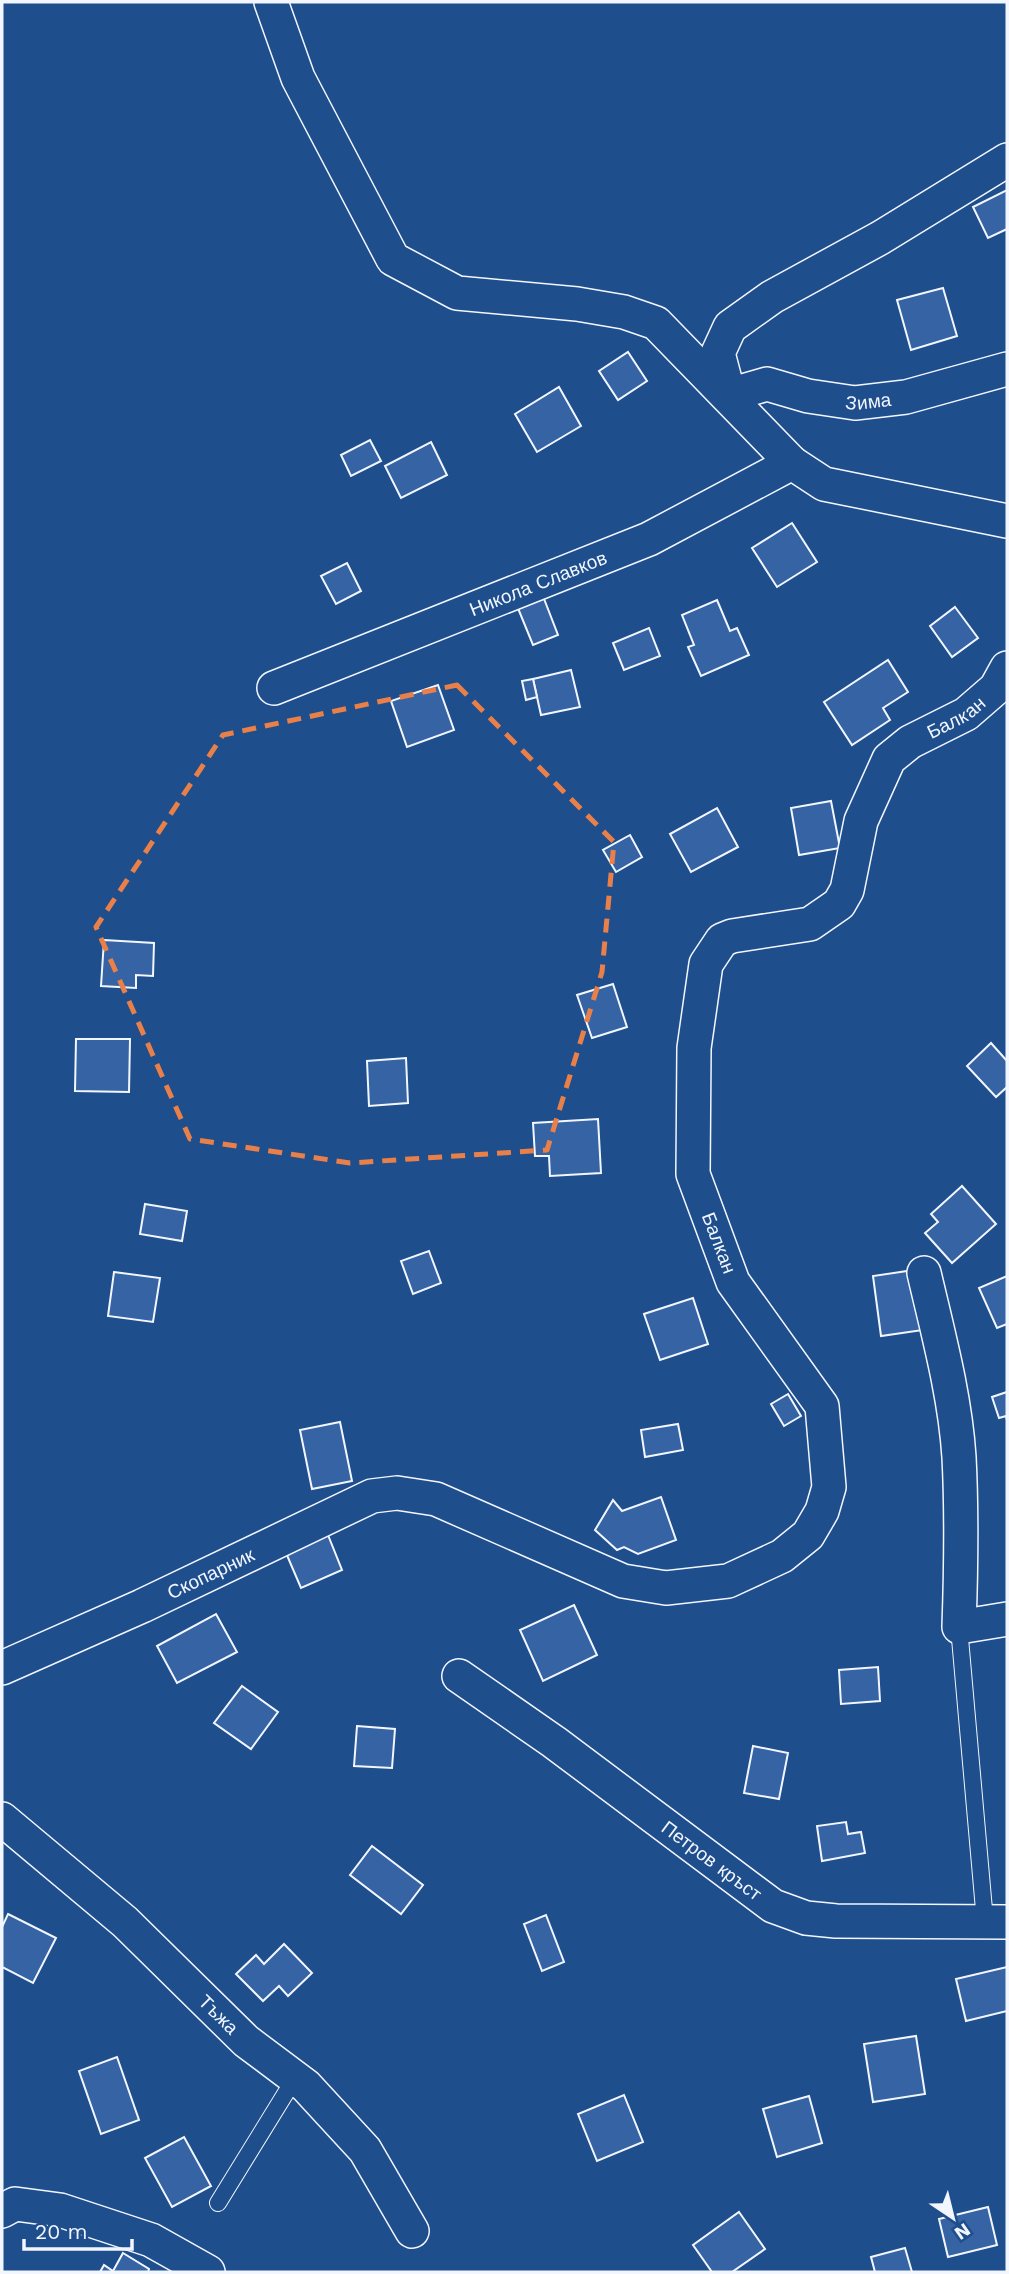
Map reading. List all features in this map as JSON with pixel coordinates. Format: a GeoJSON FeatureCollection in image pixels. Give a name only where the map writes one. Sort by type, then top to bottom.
{"type":"FeatureCollection","features":[{"type":"Feature","properties":{"kind":"street"},"geometry":{"type":"LineString","coordinates":[[271,2],[298,78],[393,259],[457,293],[577,304],[624,312],[656,323],[729,395],[792,463],[824,484],[1007,521]]}},
{"type":"Feature","properties":{"kind":"street"},"geometry":{"type":"LineString","coordinates":[[729,395],[718,353],[730,327],[772,298],[880,238],[1007,160]]}},
{"type":"Feature","properties":{"kind":"street","name":"Зима"},"geometry":{"type":"LineString","coordinates":[[729,395],[767,384],[808,396],[855,403],[906,397],[1007,369]]}},
{"type":"Feature","properties":{"kind":"street","name":"Никола Славков"},"geometry":{"type":"LineString","coordinates":[[274,688],[649,539],[792,463]]}},
{"type":"Feature","properties":{"kind":"street","name":"Балкан"},"geometry":{"type":"LineString","coordinates":[[422,1496],[436,1499],[623,1581],[666,1588],[728,1581],[782,1556],[808,1535],[822,1511],[829,1487],[822,1406],[733,1282],[692,1174],[694,1048],[706,964],[722,940],[732,936],[802,926],[826,915],[839,904],[847,890],[861,821],[889,759],[911,742],[966,714],[996,688],[1007,668]]}},
{"type":"Feature","properties":{"kind":"street"},"geometry":{"type":"LineString","coordinates":[[924,1273],[947,1374],[959,1454],[962,1545],[958,1627],[1007,1619]]}},
{"type":"Feature","properties":{"kind":"street","name":"Скопарник"},"geometry":{"type":"LineString","coordinates":[[2,1668],[142,1606],[372,1496],[397,1493],[422,1496]]}},
{"type":"Feature","properties":{"kind":"street","name":"Петров кръст"},"geometry":{"type":"LineString","coordinates":[[459,1676],[554,1742],[773,1906],[806,1918],[836,1921],[996,1922]]}},
{"type":"Feature","properties":{"kind":"street","name":"Тъжа"},"geometry":{"type":"LineString","coordinates":[[2,1819],[125,1922],[246,2040],[295,2078],[365,2150],[412,2231]]}},
{"type":"Feature","properties":{"kind":"street"},"geometry":{"type":"LineString","coordinates":[[2,2210],[15,2204],[60,2210],[151,2240],[208,2272]]}},
{"type":"Feature","properties":{"kind":"lane"},"geometry":{"type":"LineString","coordinates":[[958,1627],[996,1922]]}},
{"type":"Feature","properties":{"kind":"lane"},"geometry":{"type":"LineString","coordinates":[[218,2203],[295,2078]]}},
{"type":"Feature","properties":{"kind":"highlighted area"},"geometry":{"type":"Polygon","coordinates":[[[457,685],[614,842],[602,972],[547,1150],[350,1163],[190,1139],[96,927],[223,735],[457,685]]]}},
{"type":"Feature","properties":{"kind":"building"},"geometry":{"type":"Polygon","coordinates":[[[1007,190],[1007,229],[988,238],[973,207],[1007,190]]]}},
{"type":"Feature","properties":{"kind":"building"},"geometry":{"type":"Polygon","coordinates":[[[943,288],[957,336],[911,350],[897,300],[943,288]]]}},
{"type":"Feature","properties":{"kind":"building"},"geometry":{"type":"Polygon","coordinates":[[[628,352],[647,381],[618,400],[599,371],[628,352]]]}},
{"type":"Feature","properties":{"kind":"building"},"geometry":{"type":"Polygon","coordinates":[[[559,387],[581,426],[537,452],[515,414],[559,387]]]}},
{"type":"Feature","properties":{"kind":"building"},"geometry":{"type":"Polygon","coordinates":[[[370,440],[381,461],[351,476],[341,455],[370,440]]]}},
{"type":"Feature","properties":{"kind":"building"},"geometry":{"type":"Polygon","coordinates":[[[431,442],[447,475],[401,498],[385,466],[431,442]]]}},
{"type":"Feature","properties":{"kind":"building"},"geometry":{"type":"Polygon","coordinates":[[[792,523],[817,562],[777,587],[752,548],[792,523]]]}},
{"type":"Feature","properties":{"kind":"building"},"geometry":{"type":"Polygon","coordinates":[[[347,563],[361,591],[336,604],[321,576],[347,563]]]}},
{"type":"Feature","properties":{"kind":"building"},"geometry":{"type":"Polygon","coordinates":[[[541,591],[558,635],[533,645],[515,601],[541,591]]]}},
{"type":"Feature","properties":{"kind":"building"},"geometry":{"type":"Polygon","coordinates":[[[717,600],[730,631],[737,628],[749,655],[701,676],[688,647],[694,645],[682,615],[717,600]]]}},
{"type":"Feature","properties":{"kind":"building"},"geometry":{"type":"Polygon","coordinates":[[[955,607],[978,638],[952,657],[930,626],[955,607]]]}},
{"type":"Feature","properties":{"kind":"building"},"geometry":{"type":"Polygon","coordinates":[[[649,628],[660,656],[624,670],[613,643],[649,628]]]}},
{"type":"Feature","properties":{"kind":"building"},"geometry":{"type":"Polygon","coordinates":[[[888,660],[908,692],[883,708],[890,720],[852,745],[824,702],[888,660]]]}},
{"type":"Feature","properties":{"kind":"building"},"geometry":{"type":"Polygon","coordinates":[[[571,670],[580,707],[541,715],[533,679],[571,670]]]}},
{"type":"Feature","properties":{"kind":"building"},"geometry":{"type":"Polygon","coordinates":[[[533,679],[537,697],[526,700],[522,681],[533,679]]]}},
{"type":"Feature","properties":{"kind":"building"},"geometry":{"type":"Polygon","coordinates":[[[438,685],[454,730],[407,747],[391,701],[438,685]]]}},
{"type":"Feature","properties":{"kind":"building"},"geometry":{"type":"Polygon","coordinates":[[[831,801],[840,848],[799,855],[791,808],[831,801]]]}},
{"type":"Feature","properties":{"kind":"building"},"geometry":{"type":"Polygon","coordinates":[[[717,808],[738,847],[691,872],[670,834],[717,808]]]}},
{"type":"Feature","properties":{"kind":"building"},"geometry":{"type":"Polygon","coordinates":[[[630,835],[642,857],[616,872],[603,850],[630,835]]]}},
{"type":"Feature","properties":{"kind":"building"},"geometry":{"type":"Polygon","coordinates":[[[104,940],[154,943],[153,976],[136,975],[136,988],[101,986],[104,940]]]}},
{"type":"Feature","properties":{"kind":"building"},"geometry":{"type":"Polygon","coordinates":[[[613,984],[627,1027],[592,1038],[577,995],[613,984]]]}},
{"type":"Feature","properties":{"kind":"building"},"geometry":{"type":"Polygon","coordinates":[[[76,1039],[130,1039],[129,1092],[75,1091],[76,1039]]]}},
{"type":"Feature","properties":{"kind":"building"},"geometry":{"type":"Polygon","coordinates":[[[991,1043],[1007,1061],[1007,1087],[996,1097],[967,1066],[991,1043]]]}},
{"type":"Feature","properties":{"kind":"building"},"geometry":{"type":"Polygon","coordinates":[[[406,1058],[408,1103],[369,1106],[367,1061],[406,1058]]]}},
{"type":"Feature","properties":{"kind":"building"},"geometry":{"type":"Polygon","coordinates":[[[598,1119],[601,1173],[550,1176],[549,1156],[535,1156],[533,1123],[598,1119]]]}},
{"type":"Feature","properties":{"kind":"building"},"geometry":{"type":"Polygon","coordinates":[[[962,1186],[996,1224],[952,1263],[925,1233],[938,1222],[931,1214],[962,1186]]]}},
{"type":"Feature","properties":{"kind":"building"},"geometry":{"type":"Polygon","coordinates":[[[145,1204],[187,1211],[182,1241],[140,1234],[145,1204]]]}},
{"type":"Feature","properties":{"kind":"building"},"geometry":{"type":"Polygon","coordinates":[[[429,1251],[441,1283],[413,1294],[401,1261],[429,1251]]]}},
{"type":"Feature","properties":{"kind":"building"},"geometry":{"type":"Polygon","coordinates":[[[914,1270],[923,1330],[881,1336],[873,1276],[914,1270]]]}},
{"type":"Feature","properties":{"kind":"building"},"geometry":{"type":"Polygon","coordinates":[[[114,1272],[160,1278],[153,1322],[108,1316],[114,1272]]]}},
{"type":"Feature","properties":{"kind":"building"},"geometry":{"type":"Polygon","coordinates":[[[1007,1276],[1007,1324],[997,1328],[979,1288],[1007,1276]]]}},
{"type":"Feature","properties":{"kind":"building"},"geometry":{"type":"Polygon","coordinates":[[[693,1298],[708,1344],[660,1360],[644,1314],[693,1298]]]}},
{"type":"Feature","properties":{"kind":"building"},"geometry":{"type":"Polygon","coordinates":[[[1007,1392],[1007,1420],[1006,1416],[999,1418],[992,1397],[1007,1392]]]}},
{"type":"Feature","properties":{"kind":"building"},"geometry":{"type":"Polygon","coordinates":[[[788,1394],[801,1416],[784,1426],[771,1404],[788,1394]]]}},
{"type":"Feature","properties":{"kind":"building"},"geometry":{"type":"Polygon","coordinates":[[[340,1422],[352,1481],[312,1489],[300,1430],[340,1422]]]}},
{"type":"Feature","properties":{"kind":"building"},"geometry":{"type":"Polygon","coordinates":[[[678,1424],[683,1450],[645,1457],[641,1430],[678,1424]]]}},
{"type":"Feature","properties":{"kind":"building"},"geometry":{"type":"Polygon","coordinates":[[[661,1497],[676,1540],[638,1554],[624,1547],[617,1550],[595,1530],[613,1500],[622,1511],[661,1497]]]}},
{"type":"Feature","properties":{"kind":"building"},"geometry":{"type":"Polygon","coordinates":[[[328,1535],[342,1570],[301,1588],[286,1553],[328,1535]]]}},
{"type":"Feature","properties":{"kind":"building"},"geometry":{"type":"Polygon","coordinates":[[[574,1605],[597,1655],[543,1681],[520,1630],[574,1605]]]}},
{"type":"Feature","properties":{"kind":"building"},"geometry":{"type":"Polygon","coordinates":[[[216,1614],[237,1652],[177,1683],[157,1646],[216,1614]]]}},
{"type":"Feature","properties":{"kind":"building"},"geometry":{"type":"Polygon","coordinates":[[[878,1667],[880,1701],[841,1704],[839,1670],[878,1667]]]}},
{"type":"Feature","properties":{"kind":"building"},"geometry":{"type":"Polygon","coordinates":[[[242,1686],[278,1712],[251,1749],[214,1723],[242,1686]]]}},
{"type":"Feature","properties":{"kind":"building"},"geometry":{"type":"Polygon","coordinates":[[[357,1726],[395,1729],[392,1768],[354,1766],[357,1726]]]}},
{"type":"Feature","properties":{"kind":"building"},"geometry":{"type":"Polygon","coordinates":[[[753,1746],[788,1753],[779,1799],[744,1793],[753,1746]]]}},
{"type":"Feature","properties":{"kind":"building"},"geometry":{"type":"Polygon","coordinates":[[[846,1822],[848,1834],[861,1832],[865,1853],[822,1861],[817,1826],[846,1822]]]}},
{"type":"Feature","properties":{"kind":"building"},"geometry":{"type":"Polygon","coordinates":[[[372,1846],[423,1885],[401,1914],[350,1875],[372,1846]]]}},
{"type":"Feature","properties":{"kind":"building"},"geometry":{"type":"Polygon","coordinates":[[[8,1914],[56,1938],[33,1983],[2,1967],[2,1927],[8,1914]]]}},
{"type":"Feature","properties":{"kind":"building"},"geometry":{"type":"Polygon","coordinates":[[[546,1915],[564,1962],[542,1971],[524,1924],[546,1915]]]}},
{"type":"Feature","properties":{"kind":"building"},"geometry":{"type":"Polygon","coordinates":[[[284,1944],[312,1973],[288,1996],[279,1986],[263,2001],[236,1974],[256,1955],[264,1964],[284,1944]]]}},
{"type":"Feature","properties":{"kind":"building"},"geometry":{"type":"Polygon","coordinates":[[[1007,1967],[1007,2011],[966,2021],[956,1979],[1007,1967]]]}},
{"type":"Feature","properties":{"kind":"building"},"geometry":{"type":"Polygon","coordinates":[[[916,2036],[925,2094],[873,2102],[864,2044],[916,2036]]]}},
{"type":"Feature","properties":{"kind":"building"},"geometry":{"type":"Polygon","coordinates":[[[117,2057],[139,2120],[101,2134],[79,2071],[117,2057]]]}},
{"type":"Feature","properties":{"kind":"building"},"geometry":{"type":"Polygon","coordinates":[[[624,2095],[643,2142],[597,2161],[578,2114],[624,2095]]]}},
{"type":"Feature","properties":{"kind":"building"},"geometry":{"type":"Polygon","coordinates":[[[809,2096],[822,2143],[777,2157],[763,2109],[809,2096]]]}},
{"type":"Feature","properties":{"kind":"building"},"geometry":{"type":"Polygon","coordinates":[[[184,2137],[211,2186],[172,2207],[145,2158],[184,2137]]]}},
{"type":"Feature","properties":{"kind":"building"},"geometry":{"type":"Polygon","coordinates":[[[988,2207],[997,2245],[948,2257],[939,2219],[988,2207]]]}},
{"type":"Feature","properties":{"kind":"building"},"geometry":{"type":"Polygon","coordinates":[[[739,2212],[765,2249],[732,2272],[712,2272],[693,2245],[739,2212]]]}},
{"type":"Feature","properties":{"kind":"building"},"geometry":{"type":"Polygon","coordinates":[[[905,2248],[912,2272],[875,2272],[871,2257],[905,2248]]]}},
{"type":"Feature","properties":{"kind":"building"},"geometry":{"type":"Polygon","coordinates":[[[123,2253],[149,2269],[148,2272],[100,2272],[104,2265],[113,2271],[123,2253]]]}}]}
